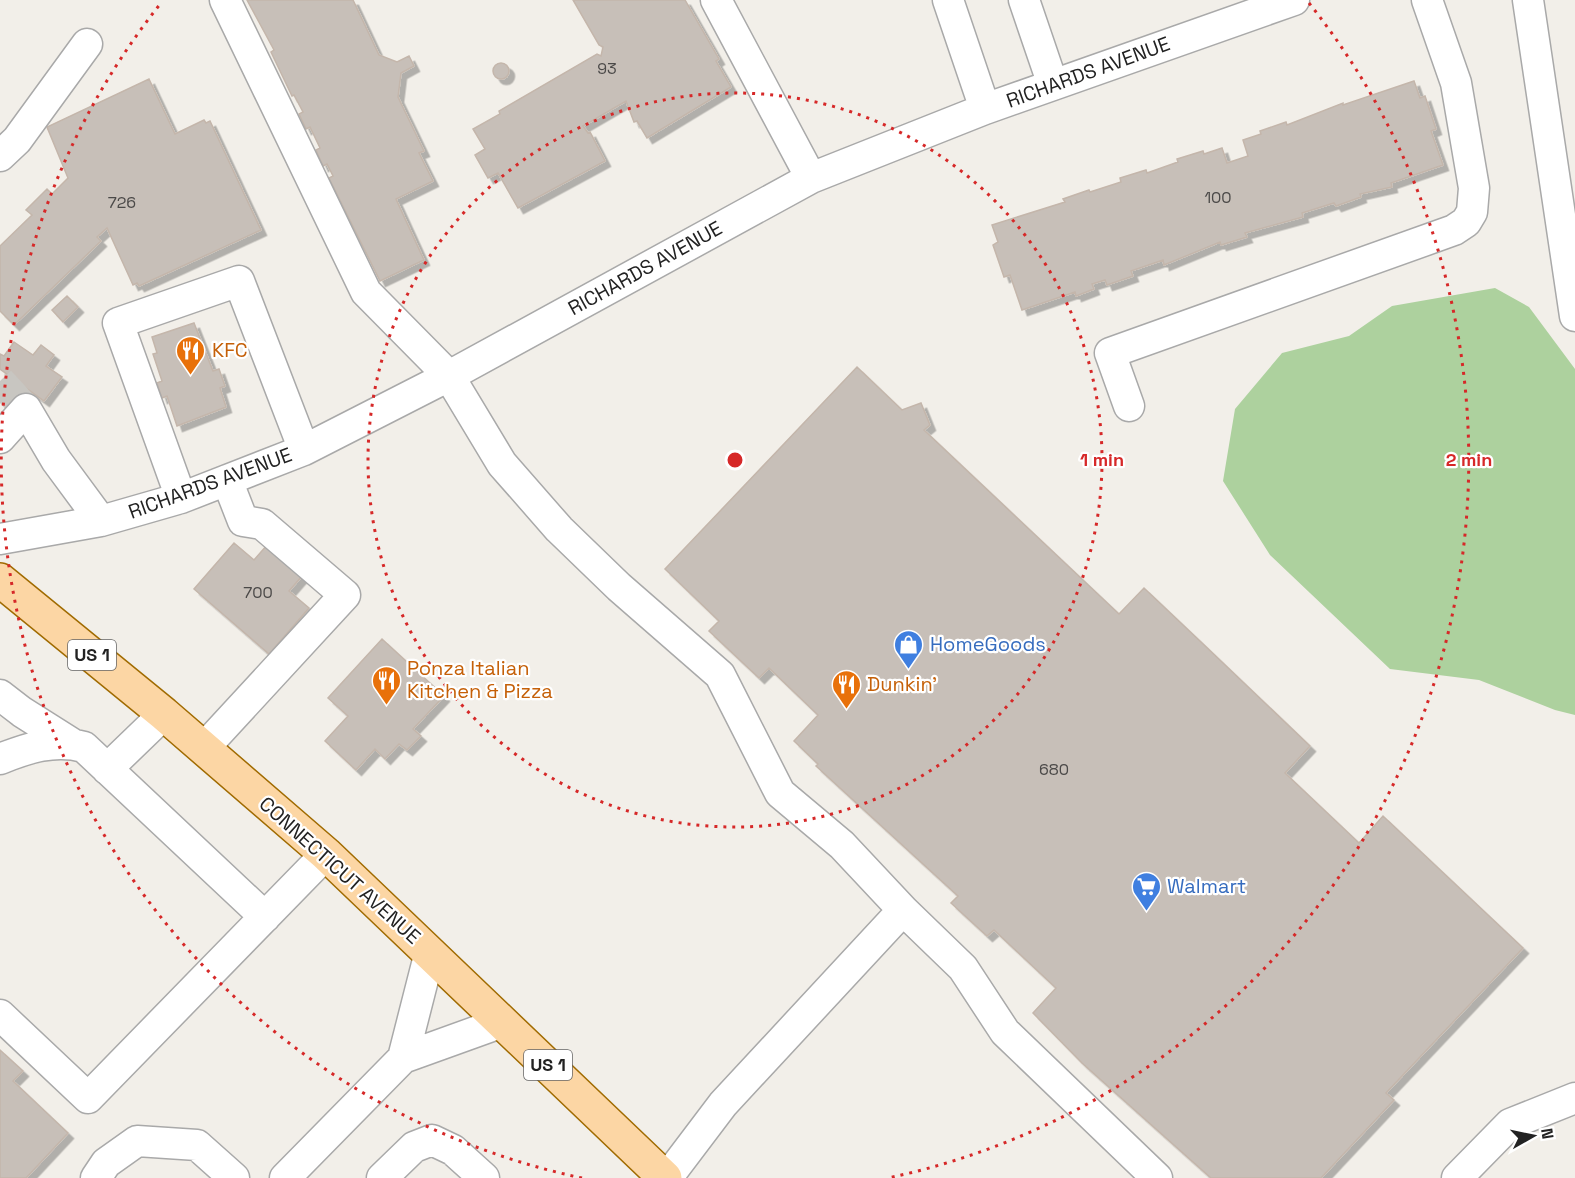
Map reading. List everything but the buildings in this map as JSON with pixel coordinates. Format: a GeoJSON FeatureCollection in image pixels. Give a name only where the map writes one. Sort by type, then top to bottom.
{"type":"FeatureCollection","features":[{"type":"Feature","properties":{"kind":"main road","name":"CONNECTICUT AVENUE"},"geometry":{"type":"LineString","coordinates":[[0,580],[164,714],[326,854],[666,1178]]}},
{"type":"Feature","properties":{"kind":"street"},"geometry":{"type":"LineString","coordinates":[[225,0],[366,292],[449,376],[502,464],[559,529],[651,616],[720,675],[780,793],[842,845],[903,910],[963,968],[1005,1032],[1157,1178]]}},
{"type":"Feature","properties":{"kind":"street"},"geometry":{"type":"LineString","coordinates":[[716,0],[811,178]]}},
{"type":"Feature","properties":{"kind":"street"},"geometry":{"type":"LineString","coordinates":[[948,0],[986,109]]}},
{"type":"Feature","properties":{"kind":"street"},"geometry":{"type":"LineString","coordinates":[[1024,0],[1053,86]]}},
{"type":"Feature","properties":{"kind":"street"},"geometry":{"type":"LineString","coordinates":[[1129,406],[1110,353],[1454,230],[1466,222],[1472,212],[1474,188],[1465,125],[1456,83],[1427,0]]}},
{"type":"Feature","properties":{"kind":"street"},"geometry":{"type":"LineString","coordinates":[[1528,0],[1575,316]]}},
{"type":"Feature","properties":{"kind":"street","name":"RICHARDS AVENUE"},"geometry":{"type":"LineString","coordinates":[[0,539],[100,521],[181,498],[304,450],[449,376],[811,178],[986,109],[1275,3]]}},
{"type":"Feature","properties":{"kind":"street"},"geometry":{"type":"LineString","coordinates":[[0,156],[16,140],[87,44]]}},
{"type":"Feature","properties":{"kind":"street"},"geometry":{"type":"LineString","coordinates":[[181,498],[118,323],[239,281],[304,450]]}},
{"type":"Feature","properties":{"kind":"street"},"geometry":{"type":"LineString","coordinates":[[0,438],[26,409],[56,460],[100,521]]}},
{"type":"Feature","properties":{"kind":"street"},"geometry":{"type":"LineString","coordinates":[[204,748],[345,594],[262,524],[243,520],[227,480]]}},
{"type":"Feature","properties":{"kind":"street"},"geometry":{"type":"LineString","coordinates":[[0,695],[71,743],[84,747],[265,916]]}},
{"type":"Feature","properties":{"kind":"street"},"geometry":{"type":"LineString","coordinates":[[107,769],[164,714]]}},
{"type":"Feature","properties":{"kind":"street"},"geometry":{"type":"LineString","coordinates":[[0,759],[27,747],[71,743]]}},
{"type":"Feature","properties":{"kind":"street"},"geometry":{"type":"LineString","coordinates":[[0,1015],[88,1098],[326,854]]}},
{"type":"Feature","properties":{"kind":"street"},"geometry":{"type":"LineString","coordinates":[[666,1178],[723,1104],[903,910]]}},
{"type":"Feature","properties":{"kind":"street"},"geometry":{"type":"LineString","coordinates":[[403,1058],[430,952]]}},
{"type":"Feature","properties":{"kind":"street"},"geometry":{"type":"LineString","coordinates":[[285,1178],[403,1058],[503,1022]]}},
{"type":"Feature","properties":{"kind":"street"},"geometry":{"type":"LineString","coordinates":[[1457,1178],[1510,1124],[1575,1098]]}},
{"type":"Feature","properties":{"kind":"street"},"geometry":{"type":"LineString","coordinates":[[382,1178],[414,1147],[432,1140],[453,1150],[484,1178]]}},
{"type":"Feature","properties":{"kind":"street"},"geometry":{"type":"LineString","coordinates":[[96,1178],[106,1163],[137,1141],[197,1145],[234,1178]]}},
{"type":"Feature","properties":{"kind":"green space"},"geometry":{"type":"Polygon","coordinates":[[[1495,288],[1529,307],[1575,369],[1575,715],[1555,710],[1479,680],[1390,669],[1270,555],[1223,481],[1235,409],[1282,353],[1349,336],[1392,306],[1495,288]]]}},
{"type":"Feature","properties":{"kind":"tunnel"},"geometry":{"type":"LineString","coordinates":[[0,381],[26,409]]}},
{"type":"Feature","properties":{"kind":"place","name":"KFC"},"geometry":{"type":"Point","coordinates":[191,376]}},
{"type":"Feature","properties":{"kind":"place","name":"HomeGoods"},"geometry":{"type":"Point","coordinates":[909,670]}},
{"type":"Feature","properties":{"kind":"place","name":"Ponza Italian Kitchen & Pizza"},"geometry":{"type":"Point","coordinates":[386,706]}},
{"type":"Feature","properties":{"kind":"place","name":"Dunkin'"},"geometry":{"type":"Point","coordinates":[846,710]}},
{"type":"Feature","properties":{"kind":"place","name":"Walmart"},"geometry":{"type":"Point","coordinates":[1146,912]}}]}
